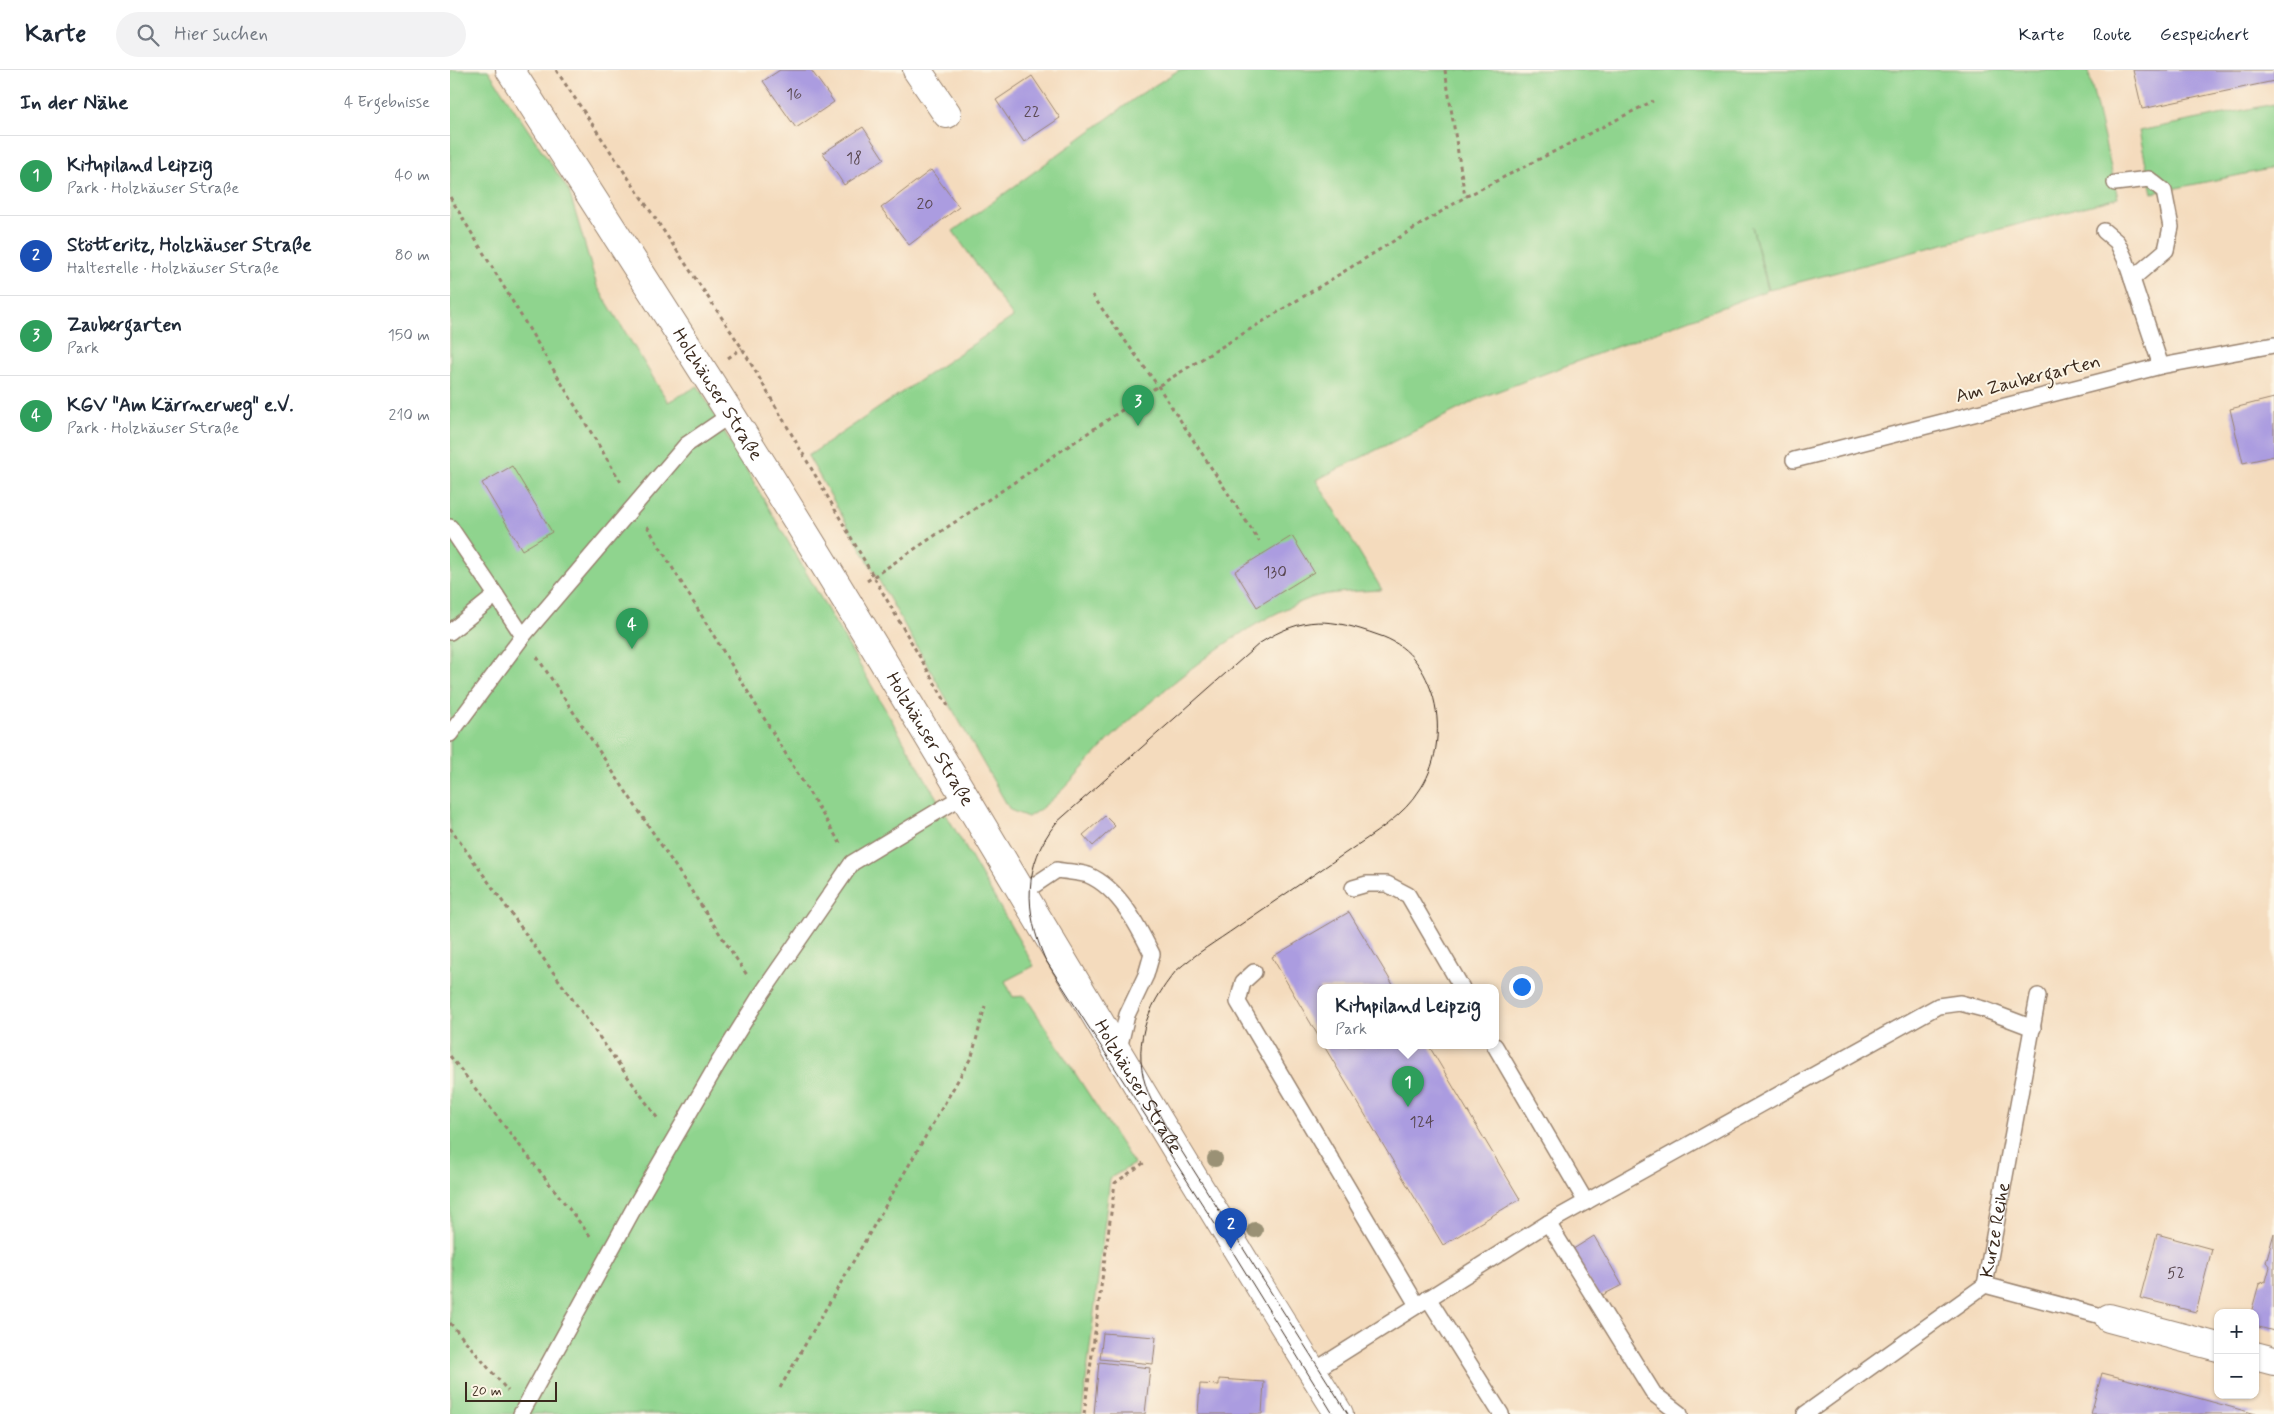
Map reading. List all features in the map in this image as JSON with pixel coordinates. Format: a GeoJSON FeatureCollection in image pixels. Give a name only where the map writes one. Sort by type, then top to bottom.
{"type":"FeatureCollection","features":[{"type":"Feature","properties":{"kind":"main road","name":"Holzhäuser Straße"},"geometry":{"type":"LineString","coordinates":[[510,70],[730,414],[844,598],[1118,1054],[1339,1414]]}},
{"type":"Feature","properties":{"kind":"main road"},"geometry":{"type":"LineString","coordinates":[[917,70],[947,114]]}},
{"type":"Feature","properties":{"kind":"main road","name":"Kurze Reihe"},"geometry":{"type":"LineString","coordinates":[[2109,1318],[2214,1346]]}},
{"type":"Feature","properties":{"kind":"main road"},"geometry":{"type":"LineString","coordinates":[[2259,1357],[2274,1361]]}},
{"type":"Feature","properties":{"kind":"lane"},"geometry":{"type":"LineString","coordinates":[[2114,183],[2149,179],[2164,190],[2171,227],[2166,250],[2132,279]]}},
{"type":"Feature","properties":{"kind":"lane"},"geometry":{"type":"LineString","coordinates":[[2104,231],[2117,242],[2132,279],[2161,366]]}},
{"type":"Feature","properties":{"kind":"lane","name":"Am Zaubergarten"},"geometry":{"type":"LineString","coordinates":[[1794,460],[2161,366],[2274,345]]}},
{"type":"Feature","properties":{"kind":"lane"},"geometry":{"type":"LineString","coordinates":[[450,734],[523,636],[686,445],[730,414]]}},
{"type":"Feature","properties":{"kind":"lane"},"geometry":{"type":"LineString","coordinates":[[450,528],[523,636]]}},
{"type":"Feature","properties":{"kind":"lane"},"geometry":{"type":"LineString","coordinates":[[450,632],[496,595]]}},
{"type":"Feature","properties":{"kind":"lane"},"geometry":{"type":"LineString","coordinates":[[523,1412],[673,1139],[760,996],[852,863],[964,796]]}},
{"type":"Feature","properties":{"kind":"lane"},"geometry":{"type":"LineString","coordinates":[[1021,894],[1057,870],[1088,875],[1117,895],[1142,932],[1152,954],[1146,975],[1127,1015],[1118,1054]]}},
{"type":"Feature","properties":{"kind":"lane"},"geometry":{"type":"LineString","coordinates":[[1353,888],[1367,884],[1387,884],[1408,895],[1460,984]]}},
{"type":"Feature","properties":{"kind":"lane"},"geometry":{"type":"LineString","coordinates":[[1254,972],[1243,982],[1238,1002],[1423,1302],[1500,1414]]}},
{"type":"Feature","properties":{"kind":"lane","name":"Kurze Reihe"},"geometry":{"type":"LineString","coordinates":[[2038,996],[1985,1286],[2109,1318]]}},
{"type":"Feature","properties":{"kind":"lane"},"geometry":{"type":"LineString","coordinates":[[1312,1372],[1548,1223],[1938,1006],[1960,1003],[1983,1009],[2033,1028]]}},
{"type":"Feature","properties":{"kind":"lane"},"geometry":{"type":"LineString","coordinates":[[1497,1049],[1586,1202]]}},
{"type":"Feature","properties":{"kind":"lane"},"geometry":{"type":"LineString","coordinates":[[1548,1223],[1654,1394],[1680,1414]]}},
{"type":"Feature","properties":{"kind":"lane"},"geometry":{"type":"LineString","coordinates":[[1805,1414],[1985,1286]]}},
{"type":"Feature","properties":{"kind":"path"},"geometry":{"type":"LineString","coordinates":[[556,70],[742,348],[951,712]]}},
{"type":"Feature","properties":{"kind":"path"},"geometry":{"type":"LineString","coordinates":[[1445,70],[1466,197]]}},
{"type":"Feature","properties":{"kind":"path"},"geometry":{"type":"LineString","coordinates":[[844,598],[1158,386],[1466,197],[1653,101]]}},
{"type":"Feature","properties":{"kind":"path"},"geometry":{"type":"LineString","coordinates":[[450,197],[634,505],[852,863]]}},
{"type":"Feature","properties":{"kind":"path"},"geometry":{"type":"LineString","coordinates":[[1092,295],[1158,386],[1259,541]]}},
{"type":"Feature","properties":{"kind":"path"},"geometry":{"type":"LineString","coordinates":[[523,636],[760,996]]}},
{"type":"Feature","properties":{"kind":"path"},"geometry":{"type":"LineString","coordinates":[[450,828],[673,1139]]}},
{"type":"Feature","properties":{"kind":"path"},"geometry":{"type":"LineString","coordinates":[[780,1388],[972,1056],[985,1006]]}},
{"type":"Feature","properties":{"kind":"path"},"geometry":{"type":"LineString","coordinates":[[450,1056],[607,1257]]}},
{"type":"Feature","properties":{"kind":"path"},"geometry":{"type":"LineString","coordinates":[[1084,1414],[1115,1183],[1145,1162]]}},
{"type":"Feature","properties":{"kind":"path"},"geometry":{"type":"LineString","coordinates":[[450,1323],[523,1412]]}},
{"type":"Feature","properties":{"kind":"green space"},"geometry":{"type":"Polygon","coordinates":[[[450,70],[488,70],[569,191],[597,286],[668,402],[698,386],[1034,966],[1005,981],[1013,997],[1025,996],[1134,1164],[1110,1178],[1082,1414],[450,1414],[450,70]]]}},
{"type":"Feature","properties":{"kind":"green space"},"geometry":{"type":"Polygon","coordinates":[[[1179,70],[2088,70],[2118,198],[1769,290],[1752,226],[1768,290],[1485,396],[1316,480],[1382,590],[1336,593],[1311,598],[1257,624],[1230,641],[1155,698],[1110,739],[1061,791],[1028,817],[1010,810],[808,456],[1013,317],[953,231],[1141,94],[1179,70]]]}},
{"type":"Feature","properties":{"kind":"green space"},"geometry":{"type":"Polygon","coordinates":[[[2274,104],[2274,168],[2152,193],[2139,131],[2274,104]]]}},
{"type":"Feature","properties":{"kind":"building"},"geometry":{"type":"Polygon","coordinates":[[[780,70],[811,70],[834,102],[796,128],[763,81],[780,70]]]}},
{"type":"Feature","properties":{"kind":"building"},"geometry":{"type":"Polygon","coordinates":[[[2133,70],[2274,70],[2274,81],[2142,109],[2133,70]]]}},
{"type":"Feature","properties":{"kind":"building"},"geometry":{"type":"Polygon","coordinates":[[[1032,76],[1060,118],[1024,142],[996,100],[1032,76]]]}},
{"type":"Feature","properties":{"kind":"building"},"geometry":{"type":"Polygon","coordinates":[[[863,127],[884,159],[844,185],[823,153],[863,127]]]}},
{"type":"Feature","properties":{"kind":"building"},"geometry":{"type":"Polygon","coordinates":[[[931,170],[959,207],[909,245],[881,208],[931,170]]]}},
{"type":"Feature","properties":{"kind":"building"},"geometry":{"type":"Polygon","coordinates":[[[2274,398],[2274,456],[2243,463],[2230,409],[2274,398]]]}},
{"type":"Feature","properties":{"kind":"building"},"geometry":{"type":"Polygon","coordinates":[[[512,466],[552,532],[522,550],[482,483],[512,466]]]}},
{"type":"Feature","properties":{"kind":"building"},"geometry":{"type":"Polygon","coordinates":[[[1292,536],[1314,572],[1257,607],[1235,571],[1292,536]]]}},
{"type":"Feature","properties":{"kind":"building"},"geometry":{"type":"Polygon","coordinates":[[[1105,816],[1115,826],[1093,846],[1083,835],[1105,816]]]}},
{"type":"Feature","properties":{"kind":"building"},"geometry":{"type":"Polygon","coordinates":[[[1349,912],[1393,984],[1317,984],[1317,1034],[1272,957],[1349,912]]]}},
{"type":"Feature","properties":{"kind":"building"},"geometry":{"type":"Polygon","coordinates":[[[1326,1049],[1431,1049],[1520,1199],[1443,1245],[1326,1049]]]}},
{"type":"Feature","properties":{"kind":"building"},"geometry":{"type":"Polygon","coordinates":[[[2274,1233],[2274,1331],[2259,1327],[2259,1309],[2252,1309],[2259,1284],[2266,1281],[2270,1267],[2266,1262],[2274,1233]]]}},
{"type":"Feature","properties":{"kind":"building"},"geometry":{"type":"Polygon","coordinates":[[[2157,1234],[2212,1249],[2196,1312],[2140,1298],[2157,1234]]]}},
{"type":"Feature","properties":{"kind":"building"},"geometry":{"type":"Polygon","coordinates":[[[1594,1236],[1622,1285],[1599,1297],[1570,1251],[1594,1236]]]}},
{"type":"Feature","properties":{"kind":"building"},"geometry":{"type":"Polygon","coordinates":[[[1103,1333],[1156,1337],[1153,1364],[1100,1359],[1103,1333]]]}},
{"type":"Feature","properties":{"kind":"building"},"geometry":{"type":"Polygon","coordinates":[[[1099,1362],[1150,1368],[1145,1414],[1094,1414],[1099,1362]]]}},
{"type":"Feature","properties":{"kind":"building"},"geometry":{"type":"Polygon","coordinates":[[[2102,1373],[2165,1389],[2256,1414],[2091,1414],[2102,1373]]]}},
{"type":"Feature","properties":{"kind":"building"},"geometry":{"type":"Polygon","coordinates":[[[1219,1379],[1264,1382],[1262,1414],[1198,1414],[1200,1384],[1219,1385],[1219,1379]]]}},
{"type":"Feature","properties":{"kind":"tram line"},"geometry":{"type":"LineString","coordinates":[[1333,1414],[1231,1249],[1045,959],[1033,923],[1030,889],[1037,855],[1056,823],[1260,643],[1290,628],[1318,622],[1346,625],[1388,639],[1405,650],[1419,665],[1432,693],[1437,717],[1437,742],[1427,778],[1414,798],[1387,824],[1206,948],[1176,971],[1156,999],[1149,1014],[1141,1045],[1141,1061],[1143,1078],[1149,1095],[1165,1125],[1348,1414]]}},
{"type":"Feature","properties":{"kind":"place","name":"Zaubergarten"},"geometry":{"type":"Point","coordinates":[1138,426]}},
{"type":"Feature","properties":{"kind":"place","name":"KGV \"Am Kärrnerweg\" e.V."},"geometry":{"type":"Point","coordinates":[632,649]}},
{"type":"Feature","properties":{"kind":"place","name":"Kitupiland Leipzig"},"geometry":{"type":"Point","coordinates":[1408,1107]}},
{"type":"Feature","properties":{"kind":"place","name":"Stötteritz, Holzhäuser Straße"},"geometry":{"type":"Point","coordinates":[1231,1249]}}]}
